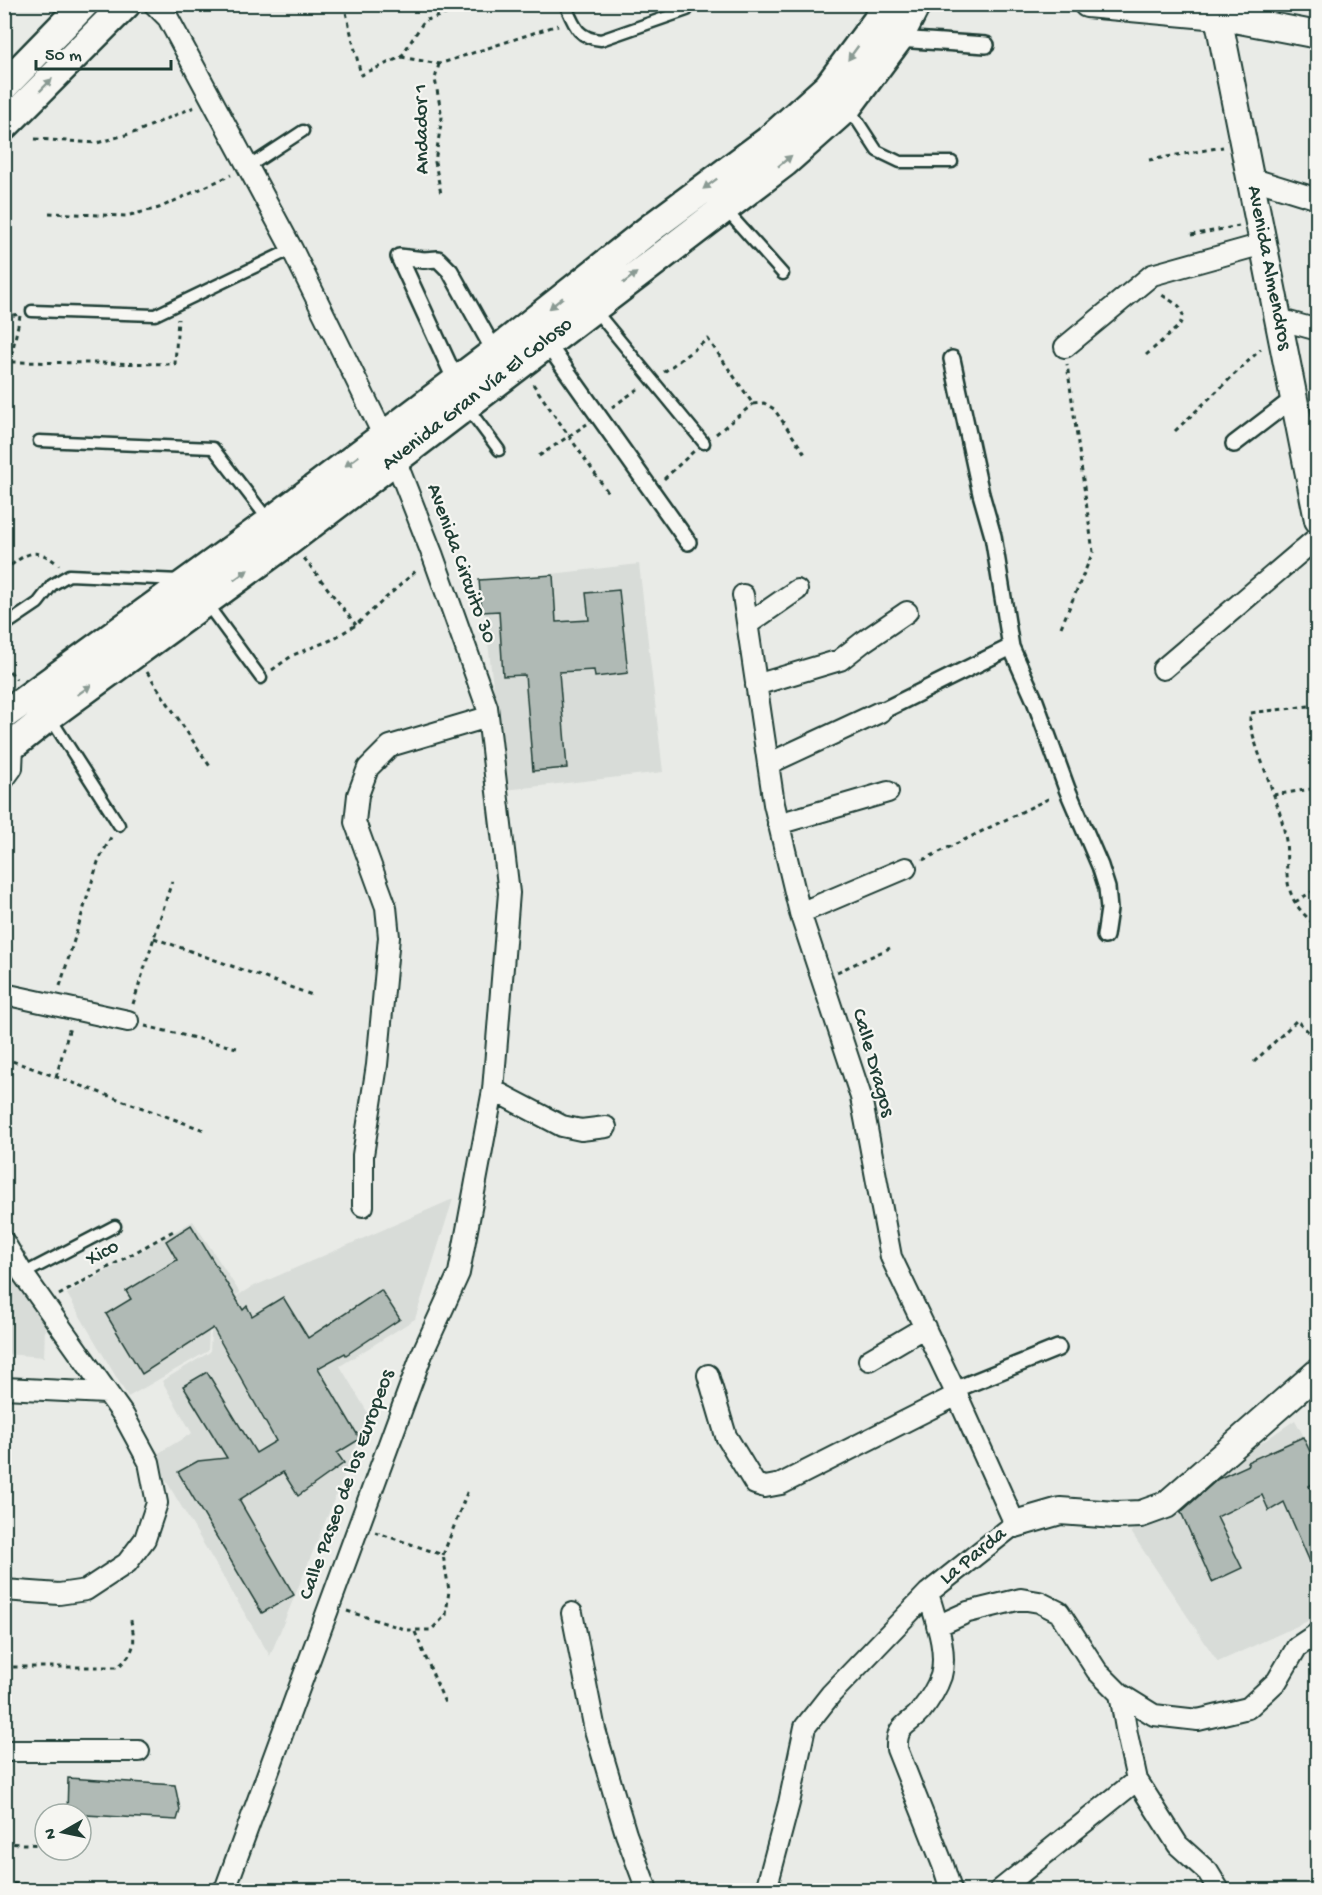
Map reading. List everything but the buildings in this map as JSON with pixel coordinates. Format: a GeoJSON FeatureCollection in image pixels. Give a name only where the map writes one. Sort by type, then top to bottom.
{"type":"FeatureCollection","features":[{"type":"Feature","properties":{"kind":"main road"},"geometry":{"type":"LineString","coordinates":[[4,86],[84,4]]}},
{"type":"Feature","properties":{"kind":"main road"},"geometry":{"type":"LineString","coordinates":[[4,126],[126,4]]}},
{"type":"Feature","properties":{"kind":"main road","name":"Avenida Gran Vía El Coloso"},"geometry":{"type":"LineString","coordinates":[[4,715],[197,591],[280,531],[507,358],[651,228],[768,141],[820,95],[877,21],[885,4]]}},
{"type":"Feature","properties":{"kind":"main road","name":"Avenida Gran Vía El Coloso"},"geometry":{"type":"LineString","coordinates":[[507,358],[546,342],[784,162],[848,106],[898,39],[916,4]]}},
{"type":"Feature","properties":{"kind":"main road","name":"Avenida Gran Vía El Coloso"},"geometry":{"type":"LineString","coordinates":[[9,749],[49,716],[134,654],[197,591]]}},
{"type":"Feature","properties":{"kind":"street","name":"Avenida Circuito 30"},"geometry":{"type":"LineString","coordinates":[[154,4],[168,18],[248,166],[292,249],[390,448],[433,556],[487,707],[509,893],[493,1090]]}},
{"type":"Feature","properties":{"kind":"street"},"geometry":{"type":"LineString","coordinates":[[1087,4],[1218,16],[1317,35]]}},
{"type":"Feature","properties":{"kind":"street","name":"Avenida Almendros"},"geometry":{"type":"LineString","coordinates":[[1218,16],[1317,520]]}},
{"type":"Feature","properties":{"kind":"street"},"geometry":{"type":"LineString","coordinates":[[898,39],[986,45]]}},
{"type":"Feature","properties":{"kind":"street"},"geometry":{"type":"LineString","coordinates":[[1250,178],[1317,199]]}},
{"type":"Feature","properties":{"kind":"street"},"geometry":{"type":"LineString","coordinates":[[1065,347],[1152,275],[1260,233]]}},
{"type":"Feature","properties":{"kind":"street"},"geometry":{"type":"LineString","coordinates":[[461,393],[399,257],[438,259],[450,271],[507,358]]}},
{"type":"Feature","properties":{"kind":"street"},"geometry":{"type":"LineString","coordinates":[[1279,325],[1317,330]]}},
{"type":"Feature","properties":{"kind":"street"},"geometry":{"type":"LineString","coordinates":[[546,342],[688,543]]}},
{"type":"Feature","properties":{"kind":"street"},"geometry":{"type":"LineString","coordinates":[[952,359],[981,494],[993,536],[1011,647],[1035,701],[1067,789],[1100,866],[1107,888],[1109,909],[1105,936]]}},
{"type":"Feature","properties":{"kind":"street"},"geometry":{"type":"LineString","coordinates":[[1234,444],[1294,398]]}},
{"type":"Feature","properties":{"kind":"street"},"geometry":{"type":"LineString","coordinates":[[1163,669],[1317,537]]}},
{"type":"Feature","properties":{"kind":"street"},"geometry":{"type":"LineString","coordinates":[[748,624],[797,590]]}},
{"type":"Feature","properties":{"kind":"street","name":"Calle Dragos"},"geometry":{"type":"LineString","coordinates":[[743,595],[778,824],[800,913],[861,1097],[891,1257],[1015,1524]]}},
{"type":"Feature","properties":{"kind":"street"},"geometry":{"type":"LineString","coordinates":[[756,685],[840,660],[907,612]]}},
{"type":"Feature","properties":{"kind":"street"},"geometry":{"type":"LineString","coordinates":[[768,764],[1011,647]]}},
{"type":"Feature","properties":{"kind":"street"},"geometry":{"type":"LineString","coordinates":[[363,1206],[363,1155],[377,1065],[389,937],[386,907],[355,822],[358,795],[368,768],[390,746],[488,717]]}},
{"type":"Feature","properties":{"kind":"street"},"geometry":{"type":"LineString","coordinates":[[4,779],[12,768],[9,749]]}},
{"type":"Feature","properties":{"kind":"street"},"geometry":{"type":"LineString","coordinates":[[778,824],[888,792]]}},
{"type":"Feature","properties":{"kind":"street"},"geometry":{"type":"LineString","coordinates":[[800,913],[906,868]]}},
{"type":"Feature","properties":{"kind":"street"},"geometry":{"type":"LineString","coordinates":[[4,994],[128,1021]]}},
{"type":"Feature","properties":{"kind":"street"},"geometry":{"type":"LineString","coordinates":[[493,1090],[562,1126],[581,1130],[606,1128]]}},
{"type":"Feature","properties":{"kind":"street","name":"Calle Paseo de los Europeos"},"geometry":{"type":"LineString","coordinates":[[223,1890],[422,1354],[459,1273],[493,1090]]}},
{"type":"Feature","properties":{"kind":"street"},"geometry":{"type":"LineString","coordinates":[[4,1242],[124,1416],[149,1462],[158,1503],[145,1539],[127,1563],[86,1590],[59,1593],[4,1590]]}},
{"type":"Feature","properties":{"kind":"street"},"geometry":{"type":"LineString","coordinates":[[868,1360],[925,1327]]}},
{"type":"Feature","properties":{"kind":"street"},"geometry":{"type":"LineString","coordinates":[[708,1375],[726,1436],[755,1484],[765,1488],[781,1484],[955,1392],[1058,1348]]}},
{"type":"Feature","properties":{"kind":"street","name":"La Parda"},"geometry":{"type":"LineString","coordinates":[[766,1890],[789,1803],[805,1727],[831,1694],[928,1593],[1015,1524],[1060,1511],[1116,1515],[1141,1514],[1166,1505],[1317,1372]]}},
{"type":"Feature","properties":{"kind":"street"},"geometry":{"type":"LineString","coordinates":[[4,1388],[106,1393]]}},
{"type":"Feature","properties":{"kind":"street"},"geometry":{"type":"LineString","coordinates":[[928,1593],[942,1654],[941,1675],[930,1699],[918,1714],[902,1726],[897,1737],[897,1749],[951,1890]]}},
{"type":"Feature","properties":{"kind":"street"},"geometry":{"type":"LineString","coordinates":[[937,1626],[968,1612],[1021,1599],[1039,1602],[1059,1612],[1097,1671],[1120,1694],[1154,1715],[1198,1720],[1248,1708],[1277,1681],[1298,1647],[1317,1633]]}},
{"type":"Feature","properties":{"kind":"street"},"geometry":{"type":"LineString","coordinates":[[572,1613],[595,1730],[626,1834],[647,1890]]}},
{"type":"Feature","properties":{"kind":"street"},"geometry":{"type":"LineString","coordinates":[[1120,1694],[1137,1780],[1178,1845],[1208,1872],[1219,1890]]}},
{"type":"Feature","properties":{"kind":"street"},"geometry":{"type":"LineString","coordinates":[[4,1751],[139,1751]]}},
{"type":"Feature","properties":{"kind":"street"},"geometry":{"type":"LineString","coordinates":[[1000,1890],[1137,1780]]}},
{"type":"Feature","properties":{"kind":"lane"},"geometry":{"type":"LineString","coordinates":[[565,4],[576,28],[588,39],[601,40],[687,10]]}},
{"type":"Feature","properties":{"kind":"lane"},"geometry":{"type":"LineString","coordinates":[[848,106],[877,151],[900,162],[952,162]]}},
{"type":"Feature","properties":{"kind":"lane"},"geometry":{"type":"LineString","coordinates":[[248,166],[303,132]]}},
{"type":"Feature","properties":{"kind":"lane"},"geometry":{"type":"LineString","coordinates":[[724,207],[783,274]]}},
{"type":"Feature","properties":{"kind":"lane"},"geometry":{"type":"LineString","coordinates":[[32,312],[155,315],[292,249]]}},
{"type":"Feature","properties":{"kind":"lane"},"geometry":{"type":"LineString","coordinates":[[592,308],[704,443]]}},
{"type":"Feature","properties":{"kind":"lane"},"geometry":{"type":"LineString","coordinates":[[461,393],[499,450]]}},
{"type":"Feature","properties":{"kind":"lane"},"geometry":{"type":"LineString","coordinates":[[39,441],[213,448],[280,531]]}},
{"type":"Feature","properties":{"kind":"lane"},"geometry":{"type":"LineString","coordinates":[[4,626],[38,603],[52,585],[69,575],[197,591],[261,678]]}},
{"type":"Feature","properties":{"kind":"lane"},"geometry":{"type":"LineString","coordinates":[[49,716],[119,825]]}},
{"type":"Feature","properties":{"kind":"lane"},"geometry":{"type":"LineString","coordinates":[[24,1274],[115,1226]]}},
{"type":"Feature","properties":{"kind":"path"},"geometry":{"type":"LineString","coordinates":[[344,4],[361,75],[401,57],[424,21],[476,4]]}},
{"type":"Feature","properties":{"kind":"path"},"geometry":{"type":"LineString","coordinates":[[401,57],[439,64],[572,20]]}},
{"type":"Feature","properties":{"kind":"path","name":"Andador 1"},"geometry":{"type":"LineString","coordinates":[[439,64],[435,79],[442,117],[435,162],[441,194]]}},
{"type":"Feature","properties":{"kind":"path"},"geometry":{"type":"LineString","coordinates":[[35,139],[97,143],[136,132],[212,99]]}},
{"type":"Feature","properties":{"kind":"path"},"geometry":{"type":"LineString","coordinates":[[1149,160],[1243,144]]}},
{"type":"Feature","properties":{"kind":"path"},"geometry":{"type":"LineString","coordinates":[[49,213],[126,216],[148,211],[248,166]]}},
{"type":"Feature","properties":{"kind":"path"},"geometry":{"type":"LineString","coordinates":[[1191,235],[1260,233]]}},
{"type":"Feature","properties":{"kind":"path"},"geometry":{"type":"LineString","coordinates":[[1143,282],[1179,306],[1183,315],[1179,326],[1146,355]]}},
{"type":"Feature","properties":{"kind":"path"},"geometry":{"type":"LineString","coordinates":[[12,362],[175,364],[179,303]]}},
{"type":"Feature","properties":{"kind":"path"},"geometry":{"type":"LineString","coordinates":[[4,390],[12,362],[20,314]]}},
{"type":"Feature","properties":{"kind":"path"},"geometry":{"type":"LineString","coordinates":[[1175,431],[1279,325]]}},
{"type":"Feature","properties":{"kind":"path"},"geometry":{"type":"LineString","coordinates":[[651,381],[708,339],[753,404],[764,403],[774,409],[805,454]]}},
{"type":"Feature","properties":{"kind":"path"},"geometry":{"type":"LineString","coordinates":[[1061,627],[1093,552],[1065,347]]}},
{"type":"Feature","properties":{"kind":"path"},"geometry":{"type":"LineString","coordinates":[[507,358],[609,494]]}},
{"type":"Feature","properties":{"kind":"path"},"geometry":{"type":"LineString","coordinates":[[280,531],[356,625]]}},
{"type":"Feature","properties":{"kind":"path"},"geometry":{"type":"LineString","coordinates":[[4,571],[23,555],[33,553],[46,555],[69,575]]}},
{"type":"Feature","properties":{"kind":"path"},"geometry":{"type":"LineString","coordinates":[[261,678],[292,655],[331,640],[356,625],[433,556]]}},
{"type":"Feature","properties":{"kind":"path"},"geometry":{"type":"LineString","coordinates":[[134,654],[211,768]]}},
{"type":"Feature","properties":{"kind":"path"},"geometry":{"type":"LineString","coordinates":[[1317,705],[1250,713],[1253,736],[1286,841],[1287,876],[1291,895],[1317,928]]}},
{"type":"Feature","properties":{"kind":"path"},"geometry":{"type":"LineString","coordinates":[[1273,795],[1317,788]]}},
{"type":"Feature","properties":{"kind":"path"},"geometry":{"type":"LineString","coordinates":[[906,868],[1067,789]]}},
{"type":"Feature","properties":{"kind":"path"},"geometry":{"type":"LineString","coordinates":[[54,1005],[98,862],[119,825]]}},
{"type":"Feature","properties":{"kind":"path"},"geometry":{"type":"LineString","coordinates":[[172,881],[128,1021],[237,1048]]}},
{"type":"Feature","properties":{"kind":"path"},"geometry":{"type":"LineString","coordinates":[[1295,902],[1317,888]]}},
{"type":"Feature","properties":{"kind":"path"},"geometry":{"type":"LineString","coordinates":[[154,938],[312,995]]}},
{"type":"Feature","properties":{"kind":"path"},"geometry":{"type":"LineString","coordinates":[[822,979],[890,948]]}},
{"type":"Feature","properties":{"kind":"path"},"geometry":{"type":"LineString","coordinates":[[56,1077],[75,1010]]}},
{"type":"Feature","properties":{"kind":"path"},"geometry":{"type":"LineString","coordinates":[[1254,1062],[1298,1020],[1317,1042]]}},
{"type":"Feature","properties":{"kind":"path"},"geometry":{"type":"LineString","coordinates":[[4,1058],[204,1130]]}},
{"type":"Feature","properties":{"kind":"path","name":"Xico"},"geometry":{"type":"LineString","coordinates":[[45,1304],[175,1230]]}},
{"type":"Feature","properties":{"kind":"path"},"geometry":{"type":"LineString","coordinates":[[328,1605],[415,1632],[431,1629],[446,1615],[448,1590],[443,1555],[468,1490]]}},
{"type":"Feature","properties":{"kind":"path"},"geometry":{"type":"LineString","coordinates":[[359,1527],[443,1555]]}},
{"type":"Feature","properties":{"kind":"path"},"geometry":{"type":"LineString","coordinates":[[4,1667],[117,1667],[130,1656],[135,1638],[130,1616]]}},
{"type":"Feature","properties":{"kind":"path"},"geometry":{"type":"LineString","coordinates":[[415,1632],[445,1703]]}},
{"type":"Feature","properties":{"kind":"path"},"geometry":{"type":"LineString","coordinates":[[4,1843],[33,1844]]}},
{"type":"Feature","properties":{"kind":"path"},"geometry":{"type":"LineString","coordinates":[[4,1883],[98,1888]]}},
{"type":"Feature","properties":{"kind":"shaded area"},"geometry":{"type":"Polygon","coordinates":[[[639,564],[663,772],[505,790],[481,582],[639,564]]]}},
{"type":"Feature","properties":{"kind":"shaded area"},"geometry":{"type":"Polygon","coordinates":[[[453,1199],[415,1319],[340,1366],[369,1415],[270,1656],[152,1457],[192,1433],[162,1381],[210,1352],[212,1311],[250,1288],[453,1199]]]}},
{"type":"Feature","properties":{"kind":"shaded area"},"geometry":{"type":"Polygon","coordinates":[[[193,1221],[240,1293],[210,1311],[208,1351],[128,1397],[67,1294],[193,1221]]]}},
{"type":"Feature","properties":{"kind":"shaded area"},"geometry":{"type":"Polygon","coordinates":[[[4,1260],[45,1326],[44,1357],[5,1354],[4,1260]]]}},
{"type":"Feature","properties":{"kind":"shaded area"},"geometry":{"type":"Polygon","coordinates":[[[1295,1420],[1317,1461],[1317,1617],[1218,1662],[1131,1532],[1295,1420]]]}}]}
